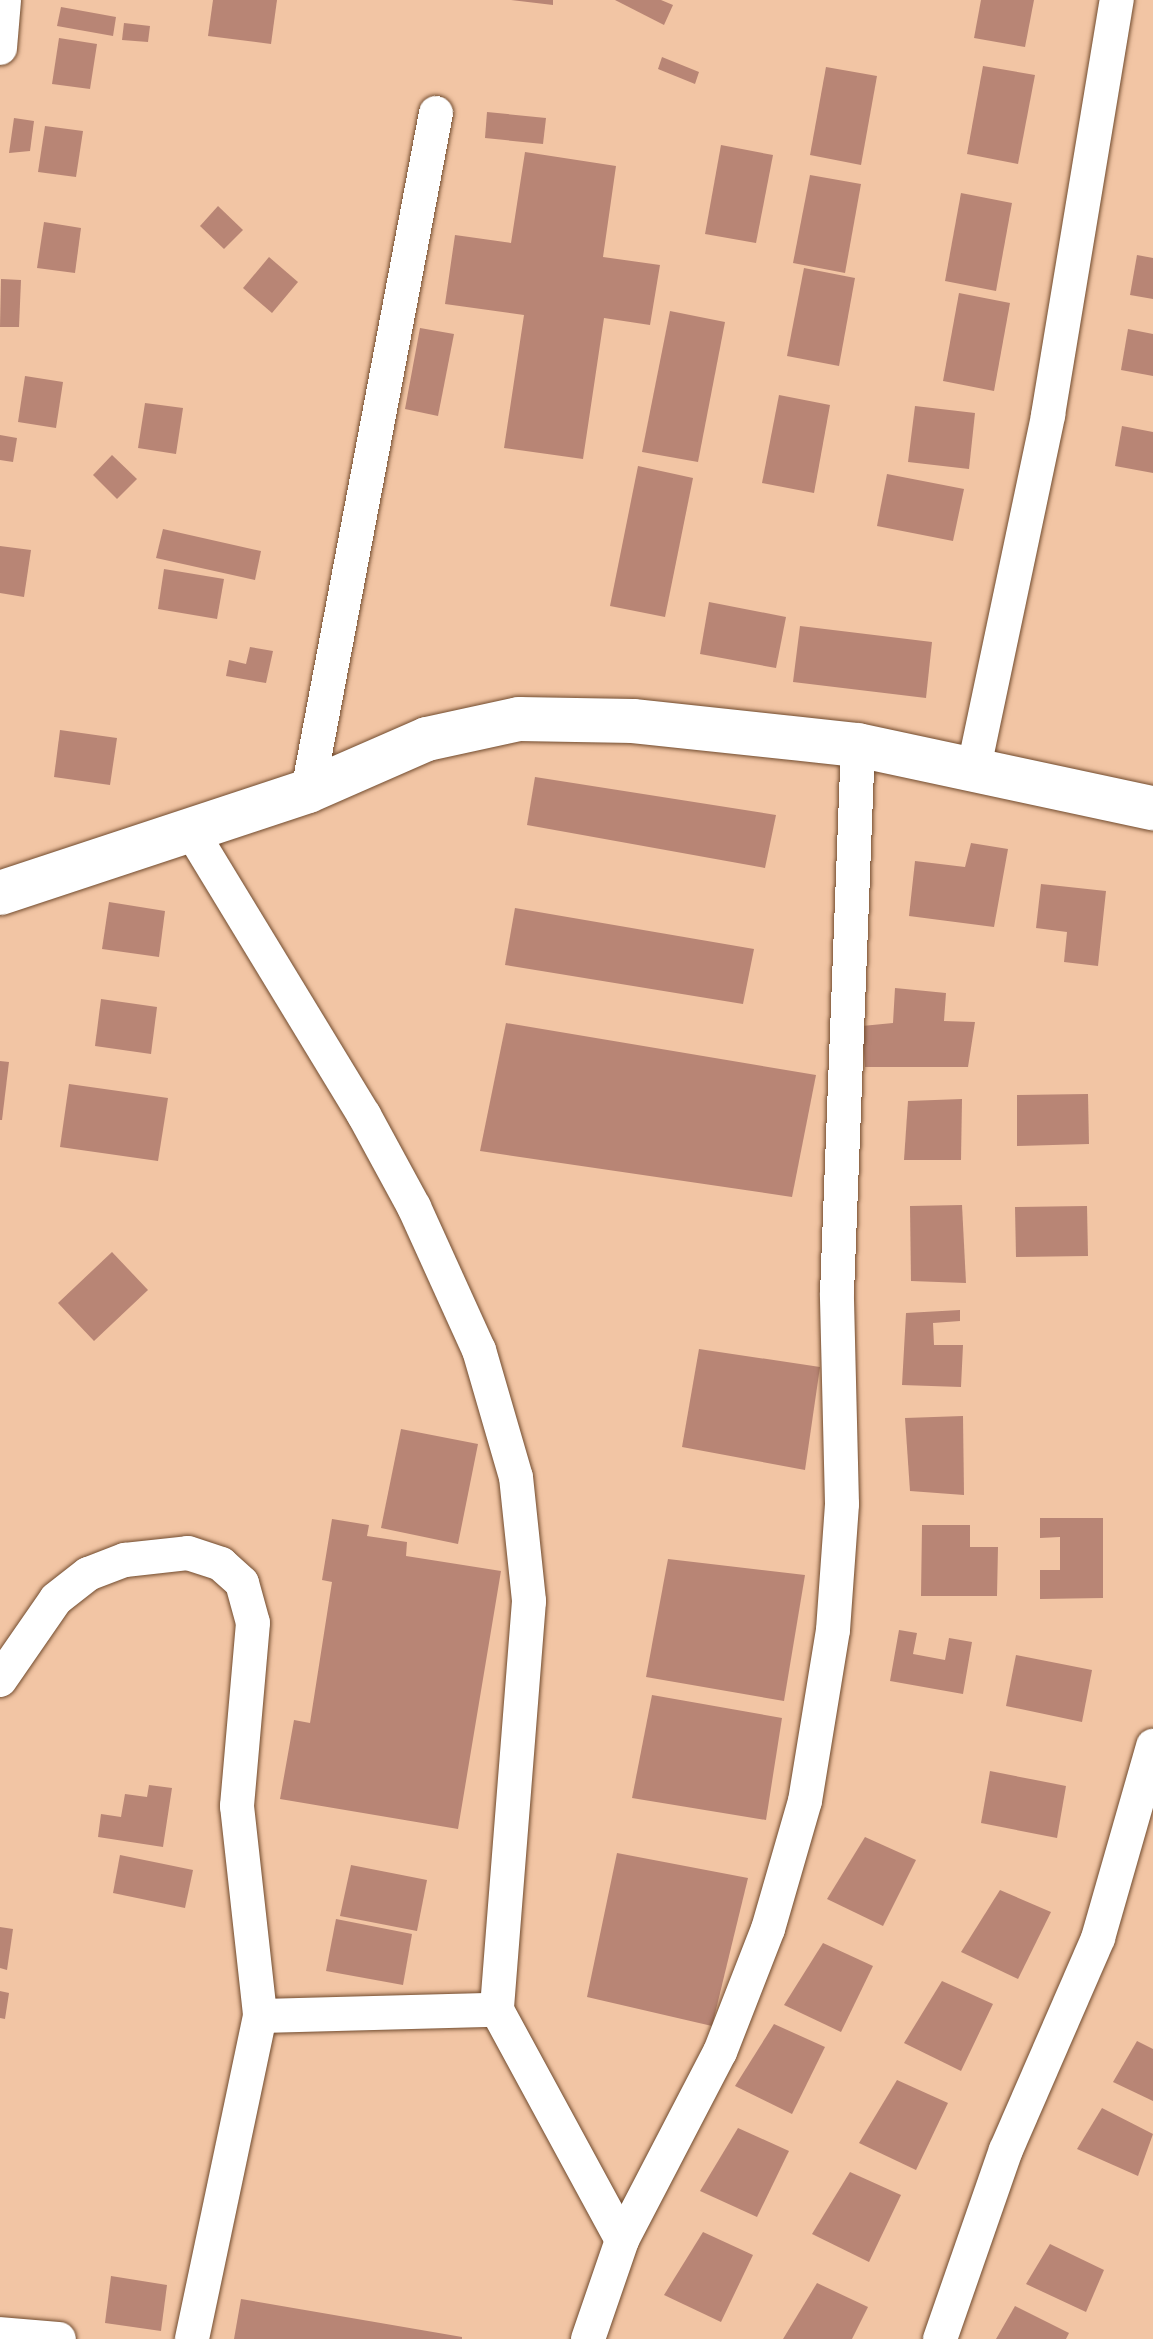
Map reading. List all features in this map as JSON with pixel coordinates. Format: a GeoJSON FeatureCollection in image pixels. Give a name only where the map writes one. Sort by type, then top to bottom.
{"type":"FeatureCollection","features":[{"type":"Feature","properties":{"kind":"street"},"geometry":{"type":"LineString","coordinates":[[0,48],[4,0]]}},
{"type":"Feature","properties":{"kind":"street"},"geometry":{"type":"LineString","coordinates":[[973,772],[1057,369],[1117,0]]}},
{"type":"Feature","properties":{"kind":"street"},"geometry":{"type":"LineString","coordinates":[[308,791],[436,113]]}},
{"type":"Feature","properties":{"kind":"street"},"geometry":{"type":"LineString","coordinates":[[0,893],[308,791],[427,739],[519,719],[633,721],[858,745],[1153,808]]}},
{"type":"Feature","properties":{"kind":"street"},"geometry":{"type":"LineString","coordinates":[[588,2339],[622,2240],[720,2052],[768,1929],[805,1801],[833,1630],[842,1504],[837,1293],[858,745]]}},
{"type":"Feature","properties":{"kind":"street"},"geometry":{"type":"LineString","coordinates":[[190,829],[414,1207],[479,1350],[516,1477],[529,1601],[497,2010],[622,2240]]}},
{"type":"Feature","properties":{"kind":"street"},"geometry":{"type":"LineString","coordinates":[[0,1680],[56,1599],[88,1574],[125,1560],[188,1553],[221,1564],[242,1583],[253,1623],[237,1806],[260,2016],[192,2339]]}},
{"type":"Feature","properties":{"kind":"street"},"geometry":{"type":"LineString","coordinates":[[940,2339],[1006,2150],[1098,1938],[1153,1746]]}},
{"type":"Feature","properties":{"kind":"street"},"geometry":{"type":"LineString","coordinates":[[260,2016],[497,2010]]}},
{"type":"Feature","properties":{"kind":"street"},"geometry":{"type":"LineString","coordinates":[[0,2334],[59,2339]]}},
{"type":"Feature","properties":{"kind":"building"},"geometry":{"type":"Polygon","coordinates":[[[213,0],[277,0],[271,44],[208,36],[213,0]]]}},
{"type":"Feature","properties":{"kind":"building"},"geometry":{"type":"Polygon","coordinates":[[[511,0],[553,0],[553,5],[511,0]]]}},
{"type":"Feature","properties":{"kind":"building"},"geometry":{"type":"Polygon","coordinates":[[[615,0],[661,0],[673,5],[664,25],[615,0]]]}},
{"type":"Feature","properties":{"kind":"building"},"geometry":{"type":"Polygon","coordinates":[[[981,0],[1034,0],[1025,47],[974,38],[981,0]]]}},
{"type":"Feature","properties":{"kind":"building"},"geometry":{"type":"Polygon","coordinates":[[[61,7],[116,17],[113,36],[57,26],[61,7]]]}},
{"type":"Feature","properties":{"kind":"building"},"geometry":{"type":"Polygon","coordinates":[[[124,23],[150,26],[148,42],[122,40],[124,23]]]}},
{"type":"Feature","properties":{"kind":"building"},"geometry":{"type":"Polygon","coordinates":[[[59,38],[97,44],[90,89],[52,84],[59,38]]]}},
{"type":"Feature","properties":{"kind":"building"},"geometry":{"type":"Polygon","coordinates":[[[662,57],[699,72],[695,84],[658,69],[662,57]]]}},
{"type":"Feature","properties":{"kind":"building"},"geometry":{"type":"Polygon","coordinates":[[[983,66],[1035,75],[1018,164],[967,154],[983,66]]]}},
{"type":"Feature","properties":{"kind":"building"},"geometry":{"type":"Polygon","coordinates":[[[826,67],[877,76],[861,165],[810,155],[826,67]]]}},
{"type":"Feature","properties":{"kind":"building"},"geometry":{"type":"Polygon","coordinates":[[[487,112],[546,118],[543,144],[485,138],[487,112]]]}},
{"type":"Feature","properties":{"kind":"building"},"geometry":{"type":"Polygon","coordinates":[[[14,118],[34,121],[30,151],[9,153],[14,118]]]}},
{"type":"Feature","properties":{"kind":"building"},"geometry":{"type":"Polygon","coordinates":[[[45,126],[83,131],[76,177],[38,172],[45,126]]]}},
{"type":"Feature","properties":{"kind":"building"},"geometry":{"type":"Polygon","coordinates":[[[721,145],[773,155],[756,243],[705,234],[721,145]]]}},
{"type":"Feature","properties":{"kind":"building"},"geometry":{"type":"Polygon","coordinates":[[[525,152],[616,166],[603,257],[660,265],[650,325],[604,318],[583,459],[504,448],[524,315],[445,304],[455,235],[511,243],[525,152]]]}},
{"type":"Feature","properties":{"kind":"building"},"geometry":{"type":"Polygon","coordinates":[[[810,175],[861,184],[845,273],[793,263],[810,175]]]}},
{"type":"Feature","properties":{"kind":"building"},"geometry":{"type":"Polygon","coordinates":[[[961,193],[1012,203],[996,291],[945,281],[961,193]]]}},
{"type":"Feature","properties":{"kind":"building"},"geometry":{"type":"Polygon","coordinates":[[[218,206],[243,230],[224,249],[200,226],[218,206]]]}},
{"type":"Feature","properties":{"kind":"building"},"geometry":{"type":"Polygon","coordinates":[[[44,222],[81,228],[75,273],[37,268],[44,222]]]}},
{"type":"Feature","properties":{"kind":"building"},"geometry":{"type":"Polygon","coordinates":[[[1137,255],[1153,258],[1153,299],[1130,295],[1137,255]]]}},
{"type":"Feature","properties":{"kind":"building"},"geometry":{"type":"Polygon","coordinates":[[[269,257],[298,282],[272,313],[243,288],[269,257]]]}},
{"type":"Feature","properties":{"kind":"building"},"geometry":{"type":"Polygon","coordinates":[[[804,268],[855,278],[839,366],[787,356],[804,268]]]}},
{"type":"Feature","properties":{"kind":"building"},"geometry":{"type":"Polygon","coordinates":[[[1,279],[21,280],[19,327],[0,327],[1,279]]]}},
{"type":"Feature","properties":{"kind":"building"},"geometry":{"type":"Polygon","coordinates":[[[959,293],[1010,303],[994,391],[943,381],[959,293]]]}},
{"type":"Feature","properties":{"kind":"building"},"geometry":{"type":"Polygon","coordinates":[[[670,311],[725,322],[698,462],[642,452],[670,311]]]}},
{"type":"Feature","properties":{"kind":"building"},"geometry":{"type":"Polygon","coordinates":[[[420,328],[454,334],[438,416],[405,409],[420,328]]]}},
{"type":"Feature","properties":{"kind":"building"},"geometry":{"type":"Polygon","coordinates":[[[1128,329],[1153,334],[1153,376],[1121,370],[1128,329]]]}},
{"type":"Feature","properties":{"kind":"building"},"geometry":{"type":"Polygon","coordinates":[[[25,376],[63,382],[56,428],[18,422],[25,376]]]}},
{"type":"Feature","properties":{"kind":"building"},"geometry":{"type":"Polygon","coordinates":[[[779,395],[830,405],[814,493],[762,483],[779,395]]]}},
{"type":"Feature","properties":{"kind":"building"},"geometry":{"type":"Polygon","coordinates":[[[145,403],[183,408],[176,454],[138,448],[145,403]]]}},
{"type":"Feature","properties":{"kind":"building"},"geometry":{"type":"Polygon","coordinates":[[[915,406],[975,413],[969,469],[908,462],[915,406]]]}},
{"type":"Feature","properties":{"kind":"building"},"geometry":{"type":"Polygon","coordinates":[[[1122,426],[1153,432],[1153,473],[1115,466],[1122,426]]]}},
{"type":"Feature","properties":{"kind":"building"},"geometry":{"type":"Polygon","coordinates":[[[0,435],[17,438],[13,462],[0,460],[0,435]]]}},
{"type":"Feature","properties":{"kind":"building"},"geometry":{"type":"Polygon","coordinates":[[[112,455],[137,479],[117,499],[93,475],[112,455]]]}},
{"type":"Feature","properties":{"kind":"building"},"geometry":{"type":"Polygon","coordinates":[[[638,466],[693,478],[665,617],[610,606],[638,466]]]}},
{"type":"Feature","properties":{"kind":"building"},"geometry":{"type":"Polygon","coordinates":[[[887,474],[964,489],[953,541],[877,526],[887,474]]]}},
{"type":"Feature","properties":{"kind":"building"},"geometry":{"type":"Polygon","coordinates":[[[163,529],[261,551],[255,580],[156,558],[163,529]]]}},
{"type":"Feature","properties":{"kind":"building"},"geometry":{"type":"Polygon","coordinates":[[[0,546],[31,550],[24,597],[0,593],[0,546]]]}},
{"type":"Feature","properties":{"kind":"building"},"geometry":{"type":"Polygon","coordinates":[[[164,569],[224,579],[217,619],[158,609],[164,569]]]}},
{"type":"Feature","properties":{"kind":"building"},"geometry":{"type":"Polygon","coordinates":[[[709,602],[786,617],[776,668],[700,654],[709,602]]]}},
{"type":"Feature","properties":{"kind":"building"},"geometry":{"type":"Polygon","coordinates":[[[800,626],[932,642],[926,698],[793,682],[800,626]]]}},
{"type":"Feature","properties":{"kind":"building"},"geometry":{"type":"Polygon","coordinates":[[[250,647],[273,651],[266,683],[226,676],[229,660],[246,664],[250,647]]]}},
{"type":"Feature","properties":{"kind":"building"},"geometry":{"type":"Polygon","coordinates":[[[60,730],[117,738],[110,785],[54,777],[60,730]]]}},
{"type":"Feature","properties":{"kind":"building"},"geometry":{"type":"Polygon","coordinates":[[[535,777],[776,815],[765,868],[527,825],[535,777]]]}},
{"type":"Feature","properties":{"kind":"building"},"geometry":{"type":"Polygon","coordinates":[[[971,843],[1008,849],[994,927],[909,916],[915,861],[965,867],[971,843]]]}},
{"type":"Feature","properties":{"kind":"building"},"geometry":{"type":"Polygon","coordinates":[[[1041,884],[1106,891],[1098,966],[1064,962],[1067,932],[1036,928],[1041,884]]]}},
{"type":"Feature","properties":{"kind":"building"},"geometry":{"type":"Polygon","coordinates":[[[109,902],[165,911],[159,957],[102,949],[109,902]]]}},
{"type":"Feature","properties":{"kind":"building"},"geometry":{"type":"Polygon","coordinates":[[[515,908],[754,949],[743,1004],[505,965],[515,908]]]}},
{"type":"Feature","properties":{"kind":"building"},"geometry":{"type":"Polygon","coordinates":[[[895,988],[946,993],[944,1021],[975,1022],[968,1067],[865,1067],[862,1026],[893,1023],[895,988]]]}},
{"type":"Feature","properties":{"kind":"building"},"geometry":{"type":"Polygon","coordinates":[[[101,999],[157,1007],[151,1054],[95,1046],[101,999]]]}},
{"type":"Feature","properties":{"kind":"building"},"geometry":{"type":"Polygon","coordinates":[[[506,1023],[816,1075],[792,1197],[480,1151],[506,1023]]]}},
{"type":"Feature","properties":{"kind":"building"},"geometry":{"type":"Polygon","coordinates":[[[0,1061],[9,1062],[2,1120],[0,1120],[0,1061]]]}},
{"type":"Feature","properties":{"kind":"building"},"geometry":{"type":"Polygon","coordinates":[[[69,1084],[168,1098],[158,1161],[60,1147],[69,1084]]]}},
{"type":"Feature","properties":{"kind":"building"},"geometry":{"type":"Polygon","coordinates":[[[1088,1094],[1089,1144],[1017,1146],[1017,1095],[1088,1094]]]}},
{"type":"Feature","properties":{"kind":"building"},"geometry":{"type":"Polygon","coordinates":[[[962,1099],[961,1160],[904,1160],[908,1101],[962,1099]]]}},
{"type":"Feature","properties":{"kind":"building"},"geometry":{"type":"Polygon","coordinates":[[[962,1205],[966,1283],[911,1281],[910,1206],[962,1205]]]}},
{"type":"Feature","properties":{"kind":"building"},"geometry":{"type":"Polygon","coordinates":[[[1087,1206],[1088,1256],[1016,1257],[1015,1207],[1087,1206]]]}},
{"type":"Feature","properties":{"kind":"building"},"geometry":{"type":"Polygon","coordinates":[[[112,1252],[148,1290],[94,1341],[58,1303],[112,1252]]]}},
{"type":"Feature","properties":{"kind":"building"},"geometry":{"type":"Polygon","coordinates":[[[960,1310],[960,1321],[933,1323],[934,1345],[963,1345],[961,1387],[902,1385],[906,1313],[960,1310]]]}},
{"type":"Feature","properties":{"kind":"building"},"geometry":{"type":"Polygon","coordinates":[[[699,1349],[820,1367],[805,1470],[682,1447],[699,1349]]]}},
{"type":"Feature","properties":{"kind":"building"},"geometry":{"type":"Polygon","coordinates":[[[963,1416],[964,1495],[910,1491],[905,1418],[963,1416]]]}},
{"type":"Feature","properties":{"kind":"building"},"geometry":{"type":"Polygon","coordinates":[[[401,1429],[478,1444],[458,1544],[381,1528],[401,1429]]]}},
{"type":"Feature","properties":{"kind":"building"},"geometry":{"type":"Polygon","coordinates":[[[1040,1518],[1103,1518],[1103,1598],[1040,1599],[1040,1570],[1060,1570],[1060,1537],[1040,1538],[1040,1518]]]}},
{"type":"Feature","properties":{"kind":"building"},"geometry":{"type":"Polygon","coordinates":[[[332,1519],[369,1525],[367,1536],[407,1542],[406,1556],[501,1571],[458,1829],[280,1799],[294,1720],[310,1723],[332,1582],[322,1580],[332,1519]]]}},
{"type":"Feature","properties":{"kind":"building"},"geometry":{"type":"Polygon","coordinates":[[[922,1525],[970,1525],[970,1547],[998,1547],[997,1596],[921,1596],[922,1525]]]}},
{"type":"Feature","properties":{"kind":"building"},"geometry":{"type":"Polygon","coordinates":[[[668,1559],[805,1575],[784,1701],[646,1677],[668,1559]]]}},
{"type":"Feature","properties":{"kind":"building"},"geometry":{"type":"Polygon","coordinates":[[[899,1630],[917,1633],[913,1654],[945,1660],[949,1638],[972,1642],[963,1694],[890,1681],[899,1630]]]}},
{"type":"Feature","properties":{"kind":"building"},"geometry":{"type":"Polygon","coordinates":[[[1016,1655],[1092,1670],[1082,1722],[1006,1706],[1016,1655]]]}},
{"type":"Feature","properties":{"kind":"building"},"geometry":{"type":"Polygon","coordinates":[[[652,1695],[782,1718],[766,1820],[632,1798],[652,1695]]]}},
{"type":"Feature","properties":{"kind":"building"},"geometry":{"type":"Polygon","coordinates":[[[990,1771],[1066,1786],[1057,1838],[981,1823],[990,1771]]]}},
{"type":"Feature","properties":{"kind":"building"},"geometry":{"type":"Polygon","coordinates":[[[149,1785],[172,1788],[163,1847],[98,1837],[101,1814],[121,1817],[125,1794],[147,1797],[149,1785]]]}},
{"type":"Feature","properties":{"kind":"building"},"geometry":{"type":"Polygon","coordinates":[[[865,1837],[916,1860],[883,1926],[827,1899],[865,1837]]]}},
{"type":"Feature","properties":{"kind":"building"},"geometry":{"type":"Polygon","coordinates":[[[617,1853],[748,1878],[712,2026],[587,1997],[617,1853]]]}},
{"type":"Feature","properties":{"kind":"building"},"geometry":{"type":"Polygon","coordinates":[[[120,1855],[193,1870],[185,1908],[113,1893],[120,1855]]]}},
{"type":"Feature","properties":{"kind":"building"},"geometry":{"type":"Polygon","coordinates":[[[351,1865],[427,1880],[417,1931],[340,1916],[351,1865]]]}},
{"type":"Feature","properties":{"kind":"building"},"geometry":{"type":"Polygon","coordinates":[[[1000,1890],[1051,1912],[1018,1979],[961,1952],[1000,1890]]]}},
{"type":"Feature","properties":{"kind":"building"},"geometry":{"type":"Polygon","coordinates":[[[336,1919],[412,1934],[403,1985],[326,1971],[336,1919]]]}},
{"type":"Feature","properties":{"kind":"building"},"geometry":{"type":"Polygon","coordinates":[[[0,1927],[13,1929],[7,1970],[0,1968],[0,1927]]]}},
{"type":"Feature","properties":{"kind":"building"},"geometry":{"type":"Polygon","coordinates":[[[823,1943],[873,1966],[841,2032],[784,2005],[823,1943]]]}},
{"type":"Feature","properties":{"kind":"building"},"geometry":{"type":"Polygon","coordinates":[[[942,1981],[993,2004],[961,2071],[904,2043],[942,1981]]]}},
{"type":"Feature","properties":{"kind":"building"},"geometry":{"type":"Polygon","coordinates":[[[0,1991],[9,1993],[5,2019],[0,2018],[0,1991]]]}},
{"type":"Feature","properties":{"kind":"building"},"geometry":{"type":"Polygon","coordinates":[[[774,2024],[825,2047],[792,2114],[735,2086],[774,2024]]]}},
{"type":"Feature","properties":{"kind":"building"},"geometry":{"type":"Polygon","coordinates":[[[1137,2041],[1153,2049],[1153,2101],[1113,2082],[1137,2041]]]}},
{"type":"Feature","properties":{"kind":"building"},"geometry":{"type":"Polygon","coordinates":[[[897,2080],[948,2103],[916,2170],[859,2143],[897,2080]]]}},
{"type":"Feature","properties":{"kind":"building"},"geometry":{"type":"Polygon","coordinates":[[[1102,2108],[1153,2134],[1138,2176],[1077,2149],[1102,2108]]]}},
{"type":"Feature","properties":{"kind":"building"},"geometry":{"type":"Polygon","coordinates":[[[738,2128],[789,2151],[757,2217],[700,2191],[738,2128]]]}},
{"type":"Feature","properties":{"kind":"building"},"geometry":{"type":"Polygon","coordinates":[[[850,2172],[901,2195],[869,2262],[812,2234],[850,2172]]]}},
{"type":"Feature","properties":{"kind":"building"},"geometry":{"type":"Polygon","coordinates":[[[703,2232],[753,2255],[721,2322],[664,2295],[703,2232]]]}},
{"type":"Feature","properties":{"kind":"building"},"geometry":{"type":"Polygon","coordinates":[[[1050,2244],[1104,2270],[1086,2312],[1026,2284],[1050,2244]]]}},
{"type":"Feature","properties":{"kind":"building"},"geometry":{"type":"Polygon","coordinates":[[[111,2276],[167,2285],[161,2331],[105,2323],[111,2276]]]}},
{"type":"Feature","properties":{"kind":"building"},"geometry":{"type":"Polygon","coordinates":[[[817,2283],[868,2307],[852,2339],[783,2339],[817,2283]]]}},
{"type":"Feature","properties":{"kind":"building"},"geometry":{"type":"Polygon","coordinates":[[[241,2299],[462,2337],[462,2339],[234,2339],[241,2299]]]}},
{"type":"Feature","properties":{"kind":"building"},"geometry":{"type":"Polygon","coordinates":[[[1015,2306],[1069,2333],[1066,2339],[996,2339],[1015,2306]]]}}]}
